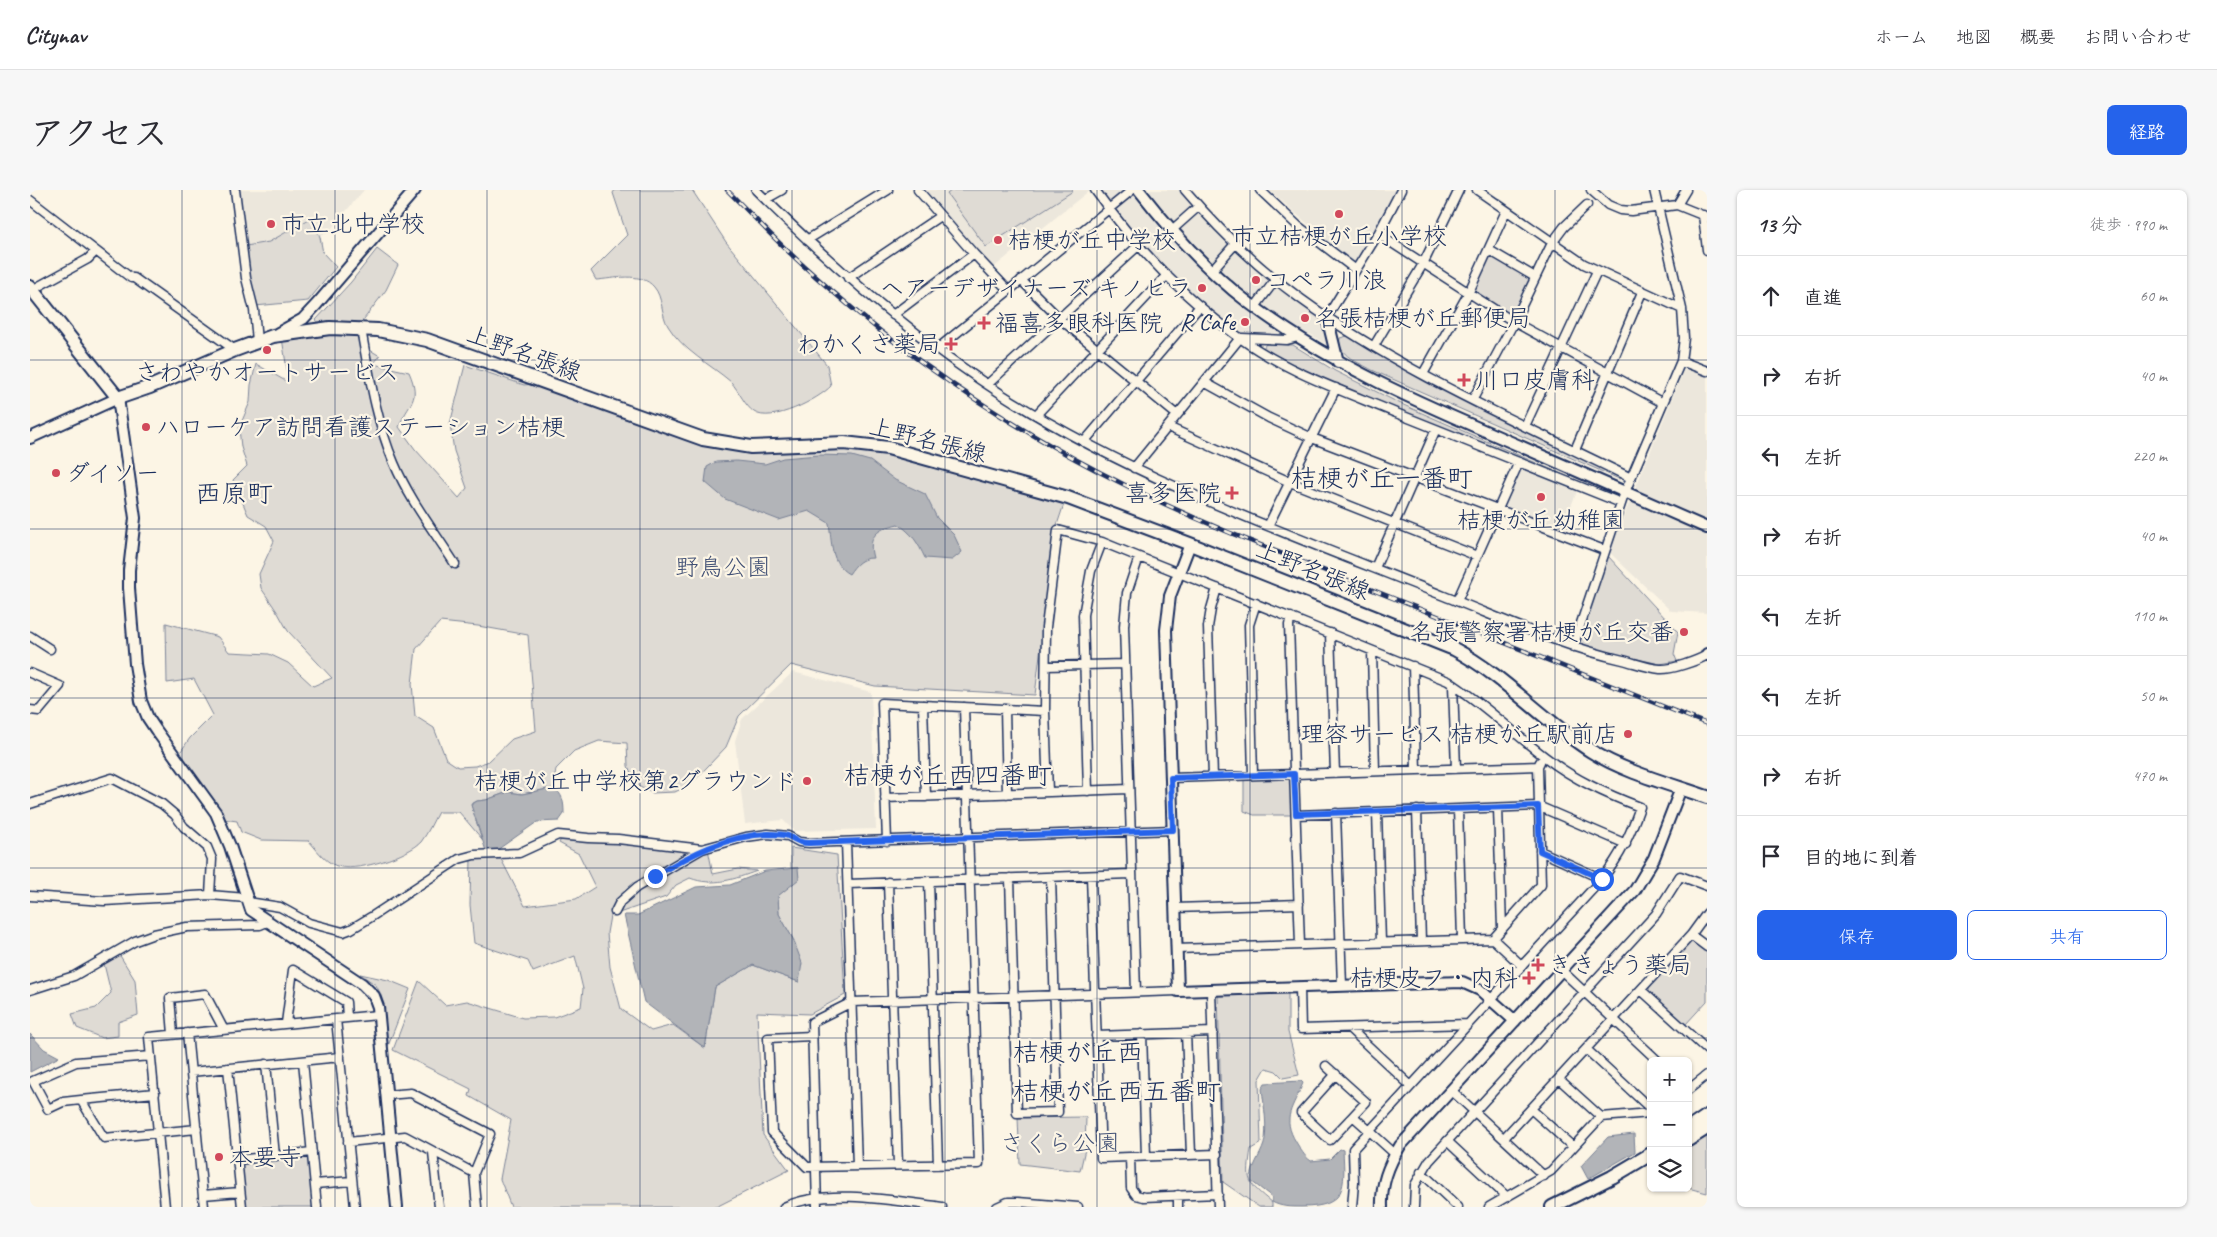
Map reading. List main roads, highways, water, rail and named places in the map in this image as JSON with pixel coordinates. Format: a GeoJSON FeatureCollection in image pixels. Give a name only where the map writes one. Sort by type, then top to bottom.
{"type":"FeatureCollection","features":[{"type":"Feature","properties":{"kind":"main road","name":"上野名張線"},"geometry":{"type":"LineString","coordinates":[[31,289],[118,398],[150,387],[235,350],[273,336],[318,329],[362,328],[394,332],[427,340],[703,439],[751,447],[844,443],[888,448],[1068,498],[1190,544],[1454,649],[1491,671],[1592,752],[1614,763],[1707,797]]}},
{"type":"Feature","properties":{"kind":"main road"},"geometry":{"type":"LineString","coordinates":[[1692,1126],[1707,1116]]}},
{"type":"Feature","properties":{"kind":"main road"},"geometry":{"type":"LineString","coordinates":[[1692,1137],[1707,1128]]}},
{"type":"Feature","properties":{"kind":"main road"},"geometry":{"type":"LineString","coordinates":[[1552,1207],[1612,1177],[1647,1156]]}},
{"type":"Feature","properties":{"kind":"main road"},"geometry":{"type":"LineString","coordinates":[[1570,1207],[1647,1166]]}},
{"type":"Feature","properties":{"kind":"railway"},"geometry":{"type":"LineString","coordinates":[[727,190],[805,267],[902,348],[953,384],[1058,450],[1113,479],[1228,532],[1707,724]]}},
{"type":"Feature","properties":{"kind":"place","name":"市立桔梗が丘小学校"},"geometry":{"type":"Point","coordinates":[1339,214]}},
{"type":"Feature","properties":{"kind":"place","name":"市立北中学校"},"geometry":{"type":"Point","coordinates":[271,224]}},
{"type":"Feature","properties":{"kind":"place","name":"桔梗が丘中学校"},"geometry":{"type":"Point","coordinates":[998,240]}},
{"type":"Feature","properties":{"kind":"place","name":"コペラ川浪"},"geometry":{"type":"Point","coordinates":[1256,280]}},
{"type":"Feature","properties":{"kind":"place","name":"ヘアーデザイナーズ キノヒラ"},"geometry":{"type":"Point","coordinates":[1202,288]}},
{"type":"Feature","properties":{"kind":"place","name":"名張桔梗が丘郵便局"},"geometry":{"type":"Point","coordinates":[1305,318]}},
{"type":"Feature","properties":{"kind":"place","name":"R Cafe"},"geometry":{"type":"Point","coordinates":[1245,322]}},
{"type":"Feature","properties":{"kind":"place","name":"福喜多眼科医院"},"geometry":{"type":"Point","coordinates":[984,323]}},
{"type":"Feature","properties":{"kind":"place","name":"わかくさ薬局"},"geometry":{"type":"Point","coordinates":[951,344]}},
{"type":"Feature","properties":{"kind":"place","name":"さわやかオートサービス"},"geometry":{"type":"Point","coordinates":[267,350]}},
{"type":"Feature","properties":{"kind":"place","name":"川口皮膚科"},"geometry":{"type":"Point","coordinates":[1464,380]}},
{"type":"Feature","properties":{"kind":"place","name":"ハローケア訪問看護ステーション桔梗"},"geometry":{"type":"Point","coordinates":[146,427]}},
{"type":"Feature","properties":{"kind":"place","name":"ダイソー"},"geometry":{"type":"Point","coordinates":[56,473]}},
{"type":"Feature","properties":{"kind":"place","name":"喜多医院"},"geometry":{"type":"Point","coordinates":[1232,493]}},
{"type":"Feature","properties":{"kind":"place","name":"桔梗が丘幼稚園"},"geometry":{"type":"Point","coordinates":[1541,497]}},
{"type":"Feature","properties":{"kind":"place","name":"名張警察署桔梗が丘交番"},"geometry":{"type":"Point","coordinates":[1684,632]}},
{"type":"Feature","properties":{"kind":"place","name":"理容サービス 桔梗が丘駅前店"},"geometry":{"type":"Point","coordinates":[1628,734]}},
{"type":"Feature","properties":{"kind":"place","name":"桔梗が丘中学校第2グラウンド"},"geometry":{"type":"Point","coordinates":[807,781]}},
{"type":"Feature","properties":{"kind":"place","name":"ききょう薬局"},"geometry":{"type":"Point","coordinates":[1538,965]}},
{"type":"Feature","properties":{"kind":"place","name":"桔梗皮フ・内科"},"geometry":{"type":"Point","coordinates":[1529,978]}},
{"type":"Feature","properties":{"kind":"place","name":"本要寺"},"geometry":{"type":"Point","coordinates":[219,1157]}},
{"type":"Feature","properties":{"kind":"district","name":"桔梗が丘一番町"},"geometry":{"type":"Point","coordinates":[1382,478]}},
{"type":"Feature","properties":{"kind":"district","name":"西原町"},"geometry":{"type":"Point","coordinates":[234,493]}},
{"type":"Feature","properties":{"kind":"district","name":"桔梗が丘西四番町"},"geometry":{"type":"Point","coordinates":[948,775]}},
{"type":"Feature","properties":{"kind":"district","name":"桔梗が丘西"},"geometry":{"type":"Point","coordinates":[1078,1052]}},
{"type":"Feature","properties":{"kind":"district","name":"桔梗が丘西五番町"},"geometry":{"type":"Point","coordinates":[1117,1091]}},
{"type":"Feature","properties":{"kind":"park label","name":"野鳥公園"},"geometry":{"type":"Point","coordinates":[723,567]}},
{"type":"Feature","properties":{"kind":"park label","name":"さくら公園"},"geometry":{"type":"Point","coordinates":[1060,1143]}}]}
